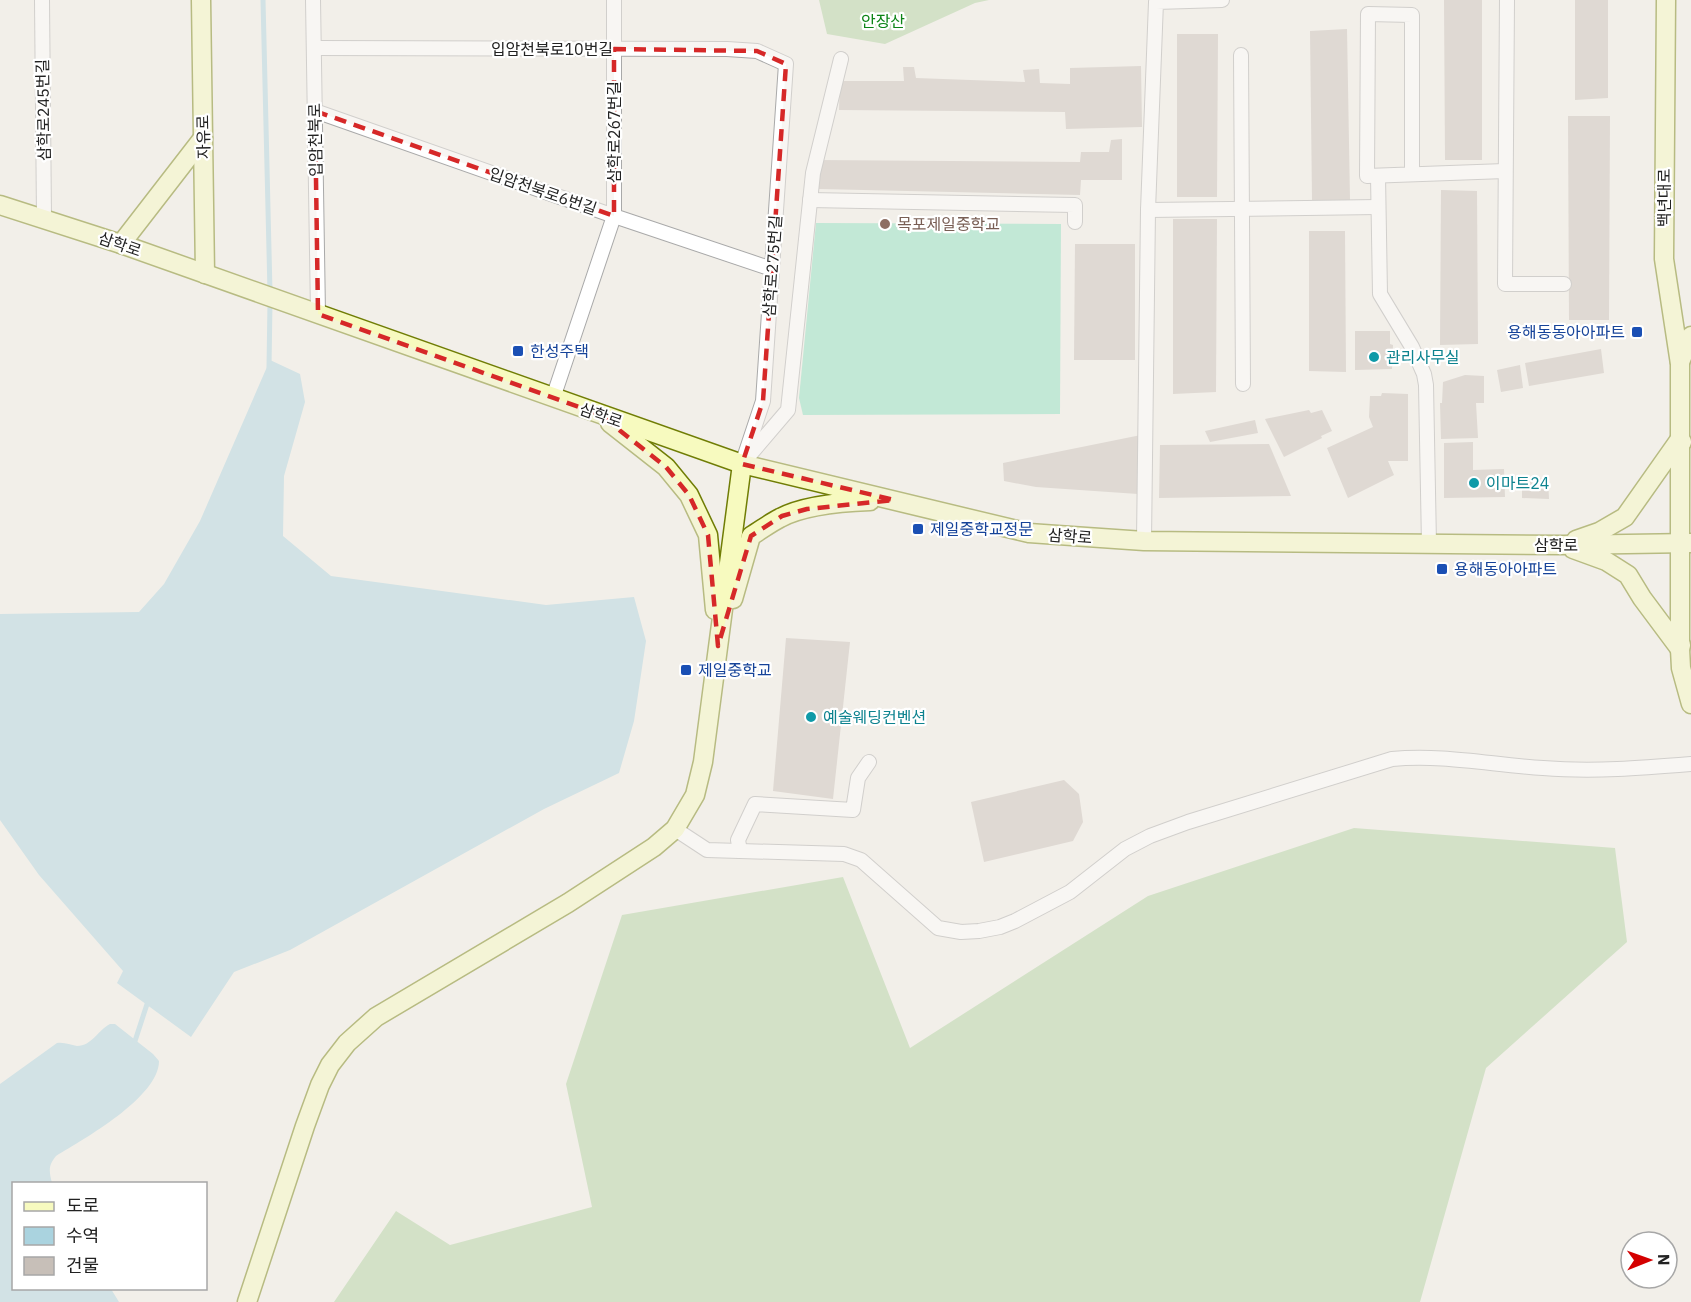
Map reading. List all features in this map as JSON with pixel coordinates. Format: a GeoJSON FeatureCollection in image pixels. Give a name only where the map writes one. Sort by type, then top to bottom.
{"type":"FeatureCollection","features":[{"type":"Feature","properties":{"kind":"street","name":"삼학로245번길"},"geometry":{"type":"LineString","coordinates":[[42,0],[44,219]]}},
{"type":"Feature","properties":{"kind":"street","name":"자유로"},"geometry":{"type":"LineString","coordinates":[[201,0],[206,274]]}},
{"type":"Feature","properties":{"kind":"street","name":"입암천북로"},"geometry":{"type":"LineString","coordinates":[[314,0],[318,314]]}},
{"type":"Feature","properties":{"kind":"street","name":"삼학로267번길"},"geometry":{"type":"LineString","coordinates":[[553,398],[614,216],[614,0]]}},
{"type":"Feature","properties":{"kind":"street"},"geometry":{"type":"LineString","coordinates":[[1144,541],[1148,210],[1156,2],[1222,0]]}},
{"type":"Feature","properties":{"kind":"street"},"geometry":{"type":"LineString","coordinates":[[1389,0],[1389,15]]}},
{"type":"Feature","properties":{"kind":"street"},"geometry":{"type":"LineString","coordinates":[[1507,0],[1504,284],[1564,284]]}},
{"type":"Feature","properties":{"kind":"street","name":"백년대로"},"geometry":{"type":"LineString","coordinates":[[1666,0],[1664,259],[1680,364]]}},
{"type":"Feature","properties":{"kind":"street"},"geometry":{"type":"LineString","coordinates":[[1412,174],[1412,15],[1368,14],[1367,176],[1505,171]]}},
{"type":"Feature","properties":{"kind":"street","name":"입암천북로10번길"},"geometry":{"type":"LineString","coordinates":[[314,48],[757,51],[786,64]]}},
{"type":"Feature","properties":{"kind":"street"},"geometry":{"type":"LineString","coordinates":[[1241,55],[1243,384]]}},
{"type":"Feature","properties":{"kind":"street"},"geometry":{"type":"LineString","coordinates":[[248,1302],[320,1084],[330,1065],[347,1043],[376,1017],[568,903],[654,847],[675,829],[694,795],[703,762],[742,464],[788,410],[813,173],[841,59]]}},
{"type":"Feature","properties":{"kind":"street","name":"삼학로275번길"},"geometry":{"type":"LineString","coordinates":[[742,464],[763,401],[786,64]]}},
{"type":"Feature","properties":{"kind":"street","name":"입암천북로6번길"},"geometry":{"type":"LineString","coordinates":[[315,111],[772,269]]}},
{"type":"Feature","properties":{"kind":"street"},"geometry":{"type":"LineString","coordinates":[[121,244],[203,138]]}},
{"type":"Feature","properties":{"kind":"street"},"geometry":{"type":"LineString","coordinates":[[1378,176],[1380,294],[1412,347],[1424,374],[1426,385],[1429,544]]}},
{"type":"Feature","properties":{"kind":"street"},"geometry":{"type":"LineString","coordinates":[[810,200],[1075,205],[1075,222]]}},
{"type":"Feature","properties":{"kind":"street","name":"삼학로"},"geometry":{"type":"LineString","coordinates":[[0,205],[121,244],[742,464],[1029,533],[1144,541],[1563,545],[1685,543]]}},
{"type":"Feature","properties":{"kind":"street"},"geometry":{"type":"LineString","coordinates":[[1148,210],[1378,207]]}},
{"type":"Feature","properties":{"kind":"street"},"geometry":{"type":"LineString","coordinates":[[1691,336],[1680,364],[1685,446],[1685,543],[1680,649],[1681,668],[1691,704]]}},
{"type":"Feature","properties":{"kind":"street"},"geometry":{"type":"LineString","coordinates":[[599,414],[666,467],[689,495],[708,535],[718,646]]}},
{"type":"Feature","properties":{"kind":"street"},"geometry":{"type":"LineString","coordinates":[[1563,545],[1599,532],[1624,517],[1685,446]]}},
{"type":"Feature","properties":{"kind":"street"},"geometry":{"type":"LineString","coordinates":[[718,646],[752,536],[782,516],[807,509],[848,502],[894,500]]}},
{"type":"Feature","properties":{"kind":"street"},"geometry":{"type":"LineString","coordinates":[[1563,545],[1606,561],[1628,575],[1680,649]]}},
{"type":"Feature","properties":{"kind":"street"},"geometry":{"type":"LineString","coordinates":[[1680,649],[1691,628]]}},
{"type":"Feature","properties":{"kind":"street"},"geometry":{"type":"LineString","coordinates":[[675,829],[707,850],[844,854],[861,860],[938,928],[961,932],[979,931],[1008,924],[1070,892],[1125,849],[1150,836],[1392,759],[1422,756],[1545,768],[1614,770],[1691,764]]}},
{"type":"Feature","properties":{"kind":"street"},"geometry":{"type":"LineString","coordinates":[[740,851],[738,840],[755,804],[853,810],[858,778],[869,762]]}},
{"type":"Feature","properties":{"kind":"highlighted area"},"geometry":{"type":"Polygon","coordinates":[[[614,49],[757,51],[786,64],[763,401],[742,464],[894,500],[807,509],[782,516],[751,536],[718,646],[708,535],[689,495],[666,467],[599,414],[318,314],[315,111],[614,216],[614,49]]]}},
{"type":"Feature","properties":{"kind":"green space","name":"안장산"},"geometry":{"type":"Polygon","coordinates":[[[819,0],[989,0],[975,3],[885,44],[827,34],[819,0]]]}},
{"type":"Feature","properties":{"kind":"green space"},"geometry":{"type":"Polygon","coordinates":[[[816,223],[1061,224],[1060,414],[803,415],[799,398],[816,223]]]}},
{"type":"Feature","properties":{"kind":"green space"},"geometry":{"type":"Polygon","coordinates":[[[1354,828],[1615,848],[1627,942],[1486,1068],[1420,1302],[334,1302],[396,1211],[450,1245],[592,1207],[566,1084],[622,915],[843,877],[910,1048],[1148,896],[1354,828]]]}},
{"type":"Feature","properties":{"kind":"water"},"geometry":{"type":"Polygon","coordinates":[[[270,360],[300,374],[305,402],[284,476],[283,536],[331,576],[546,605],[634,597],[646,641],[634,721],[619,773],[544,809],[290,950],[234,972],[191,1037],[117,983],[123,971],[39,875],[0,820],[0,614],[139,612],[164,584],[200,521],[270,360]]]}},
{"type":"Feature","properties":{"kind":"water"},"geometry":{"type":"Polygon","coordinates":[[[110,1024],[115,1024],[153,1054],[159,1061],[156,1075],[147,1089],[118,1116],[56,1156],[50,1169],[52,1182],[12,1182],[12,1290],[112,1290],[119,1302],[0,1302],[0,1084],[57,1043],[82,1045],[91,1041],[110,1024]]]}},
{"type":"Feature","properties":{"kind":"building"},"geometry":{"type":"Polygon","coordinates":[[[1444,0],[1482,0],[1482,160],[1445,160],[1444,0]]]}},
{"type":"Feature","properties":{"kind":"building"},"geometry":{"type":"Polygon","coordinates":[[[1575,0],[1608,0],[1608,98],[1575,100],[1575,0]]]}},
{"type":"Feature","properties":{"kind":"building"},"geometry":{"type":"Polygon","coordinates":[[[1347,29],[1350,200],[1312,200],[1310,31],[1347,29]]]}},
{"type":"Feature","properties":{"kind":"building"},"geometry":{"type":"Polygon","coordinates":[[[1177,34],[1218,34],[1217,197],[1177,197],[1177,34]]]}},
{"type":"Feature","properties":{"kind":"building"},"geometry":{"type":"Polygon","coordinates":[[[1141,66],[1142,127],[1066,129],[1065,112],[839,110],[840,81],[904,81],[903,67],[914,67],[916,78],[1025,82],[1023,70],[1039,69],[1040,83],[1070,84],[1070,68],[1141,66]]]}},
{"type":"Feature","properties":{"kind":"building"},"geometry":{"type":"Polygon","coordinates":[[[1568,116],[1610,116],[1609,320],[1569,320],[1568,116]]]}},
{"type":"Feature","properties":{"kind":"building"},"geometry":{"type":"Polygon","coordinates":[[[1122,139],[1122,180],[1081,180],[1080,195],[819,189],[816,160],[1080,162],[1081,152],[1109,152],[1111,140],[1122,139]]]}},
{"type":"Feature","properties":{"kind":"building"},"geometry":{"type":"Polygon","coordinates":[[[1441,190],[1477,191],[1478,344],[1440,345],[1441,190]]]}},
{"type":"Feature","properties":{"kind":"building"},"geometry":{"type":"Polygon","coordinates":[[[1173,219],[1217,219],[1216,392],[1173,394],[1173,219]]]}},
{"type":"Feature","properties":{"kind":"building"},"geometry":{"type":"Polygon","coordinates":[[[1309,231],[1345,231],[1346,372],[1309,371],[1309,231]]]}},
{"type":"Feature","properties":{"kind":"building"},"geometry":{"type":"Polygon","coordinates":[[[1075,244],[1135,244],[1135,360],[1074,360],[1075,244]]]}},
{"type":"Feature","properties":{"kind":"building","name":"관리사무실"},"geometry":{"type":"Polygon","coordinates":[[[1355,331],[1390,331],[1390,344],[1393,345],[1392,369],[1355,370],[1355,331]]]}},
{"type":"Feature","properties":{"kind":"building"},"geometry":{"type":"Polygon","coordinates":[[[1601,349],[1604,373],[1529,386],[1525,363],[1601,349]]]}},
{"type":"Feature","properties":{"kind":"building"},"geometry":{"type":"Polygon","coordinates":[[[1520,365],[1523,388],[1501,392],[1497,370],[1520,365]]]}},
{"type":"Feature","properties":{"kind":"building"},"geometry":{"type":"Polygon","coordinates":[[[1465,375],[1484,376],[1484,403],[1476,403],[1478,438],[1441,439],[1440,403],[1442,403],[1443,382],[1465,375]]]}},
{"type":"Feature","properties":{"kind":"building"},"geometry":{"type":"Polygon","coordinates":[[[1382,393],[1408,394],[1408,461],[1388,461],[1394,475],[1348,498],[1327,448],[1373,427],[1369,417],[1370,396],[1381,396],[1382,393]]]}},
{"type":"Feature","properties":{"kind":"building"},"geometry":{"type":"Polygon","coordinates":[[[1309,410],[1311,413],[1322,410],[1332,431],[1284,457],[1265,419],[1309,410]]]}},
{"type":"Feature","properties":{"kind":"building"},"geometry":{"type":"Polygon","coordinates":[[[1255,420],[1258,433],[1210,442],[1205,431],[1255,420]]]}},
{"type":"Feature","properties":{"kind":"building"},"geometry":{"type":"Polygon","coordinates":[[[1141,435],[1138,494],[1036,487],[1004,481],[1003,463],[1141,435]]]}},
{"type":"Feature","properties":{"kind":"building","name":"이마트24"},"geometry":{"type":"Polygon","coordinates":[[[1473,442],[1473,470],[1504,469],[1505,497],[1444,498],[1444,443],[1473,442]]]}},
{"type":"Feature","properties":{"kind":"building"},"geometry":{"type":"Polygon","coordinates":[[[1269,444],[1291,496],[1159,498],[1160,445],[1269,444]]]}},
{"type":"Feature","properties":{"kind":"building"},"geometry":{"type":"Polygon","coordinates":[[[1548,478],[1549,499],[1522,498],[1522,479],[1548,478]]]}},
{"type":"Feature","properties":{"kind":"building","name":"예술웨딩컨벤션"},"geometry":{"type":"Polygon","coordinates":[[[786,638],[850,642],[833,799],[773,791],[786,638]]]}},
{"type":"Feature","properties":{"kind":"building"},"geometry":{"type":"Polygon","coordinates":[[[1064,780],[1079,794],[1083,822],[1073,841],[984,862],[971,802],[1064,780]]]}},
{"type":"Feature","properties":{"kind":"waterway"},"geometry":{"type":"LineString","coordinates":[[263,0],[270,292]]}},
{"type":"Feature","properties":{"kind":"waterway"},"geometry":{"type":"LineString","coordinates":[[269,367],[270,302]]}},
{"type":"Feature","properties":{"kind":"waterway"},"geometry":{"type":"LineString","coordinates":[[135,1041],[149,998]]}},
{"type":"Feature","properties":{"kind":"place","name":"목포제일중학교"},"geometry":{"type":"Point","coordinates":[885,224]}},
{"type":"Feature","properties":{"kind":"place","name":"용해동동아아파트"},"geometry":{"type":"Point","coordinates":[1637,332]}},
{"type":"Feature","properties":{"kind":"place","name":"한성주택"},"geometry":{"type":"Point","coordinates":[518,351]}},
{"type":"Feature","properties":{"kind":"place","name":"관리사무실"},"geometry":{"type":"Point","coordinates":[1374,357]}},
{"type":"Feature","properties":{"kind":"place","name":"이마트24"},"geometry":{"type":"Point","coordinates":[1474,483]}},
{"type":"Feature","properties":{"kind":"place","name":"제일중학교정문"},"geometry":{"type":"Point","coordinates":[918,529]}},
{"type":"Feature","properties":{"kind":"place","name":"용해동아아파트"},"geometry":{"type":"Point","coordinates":[1442,569]}},
{"type":"Feature","properties":{"kind":"place","name":"제일중학교"},"geometry":{"type":"Point","coordinates":[686,670]}},
{"type":"Feature","properties":{"kind":"place","name":"예술웨딩컨벤션"},"geometry":{"type":"Point","coordinates":[811,717]}}]}
